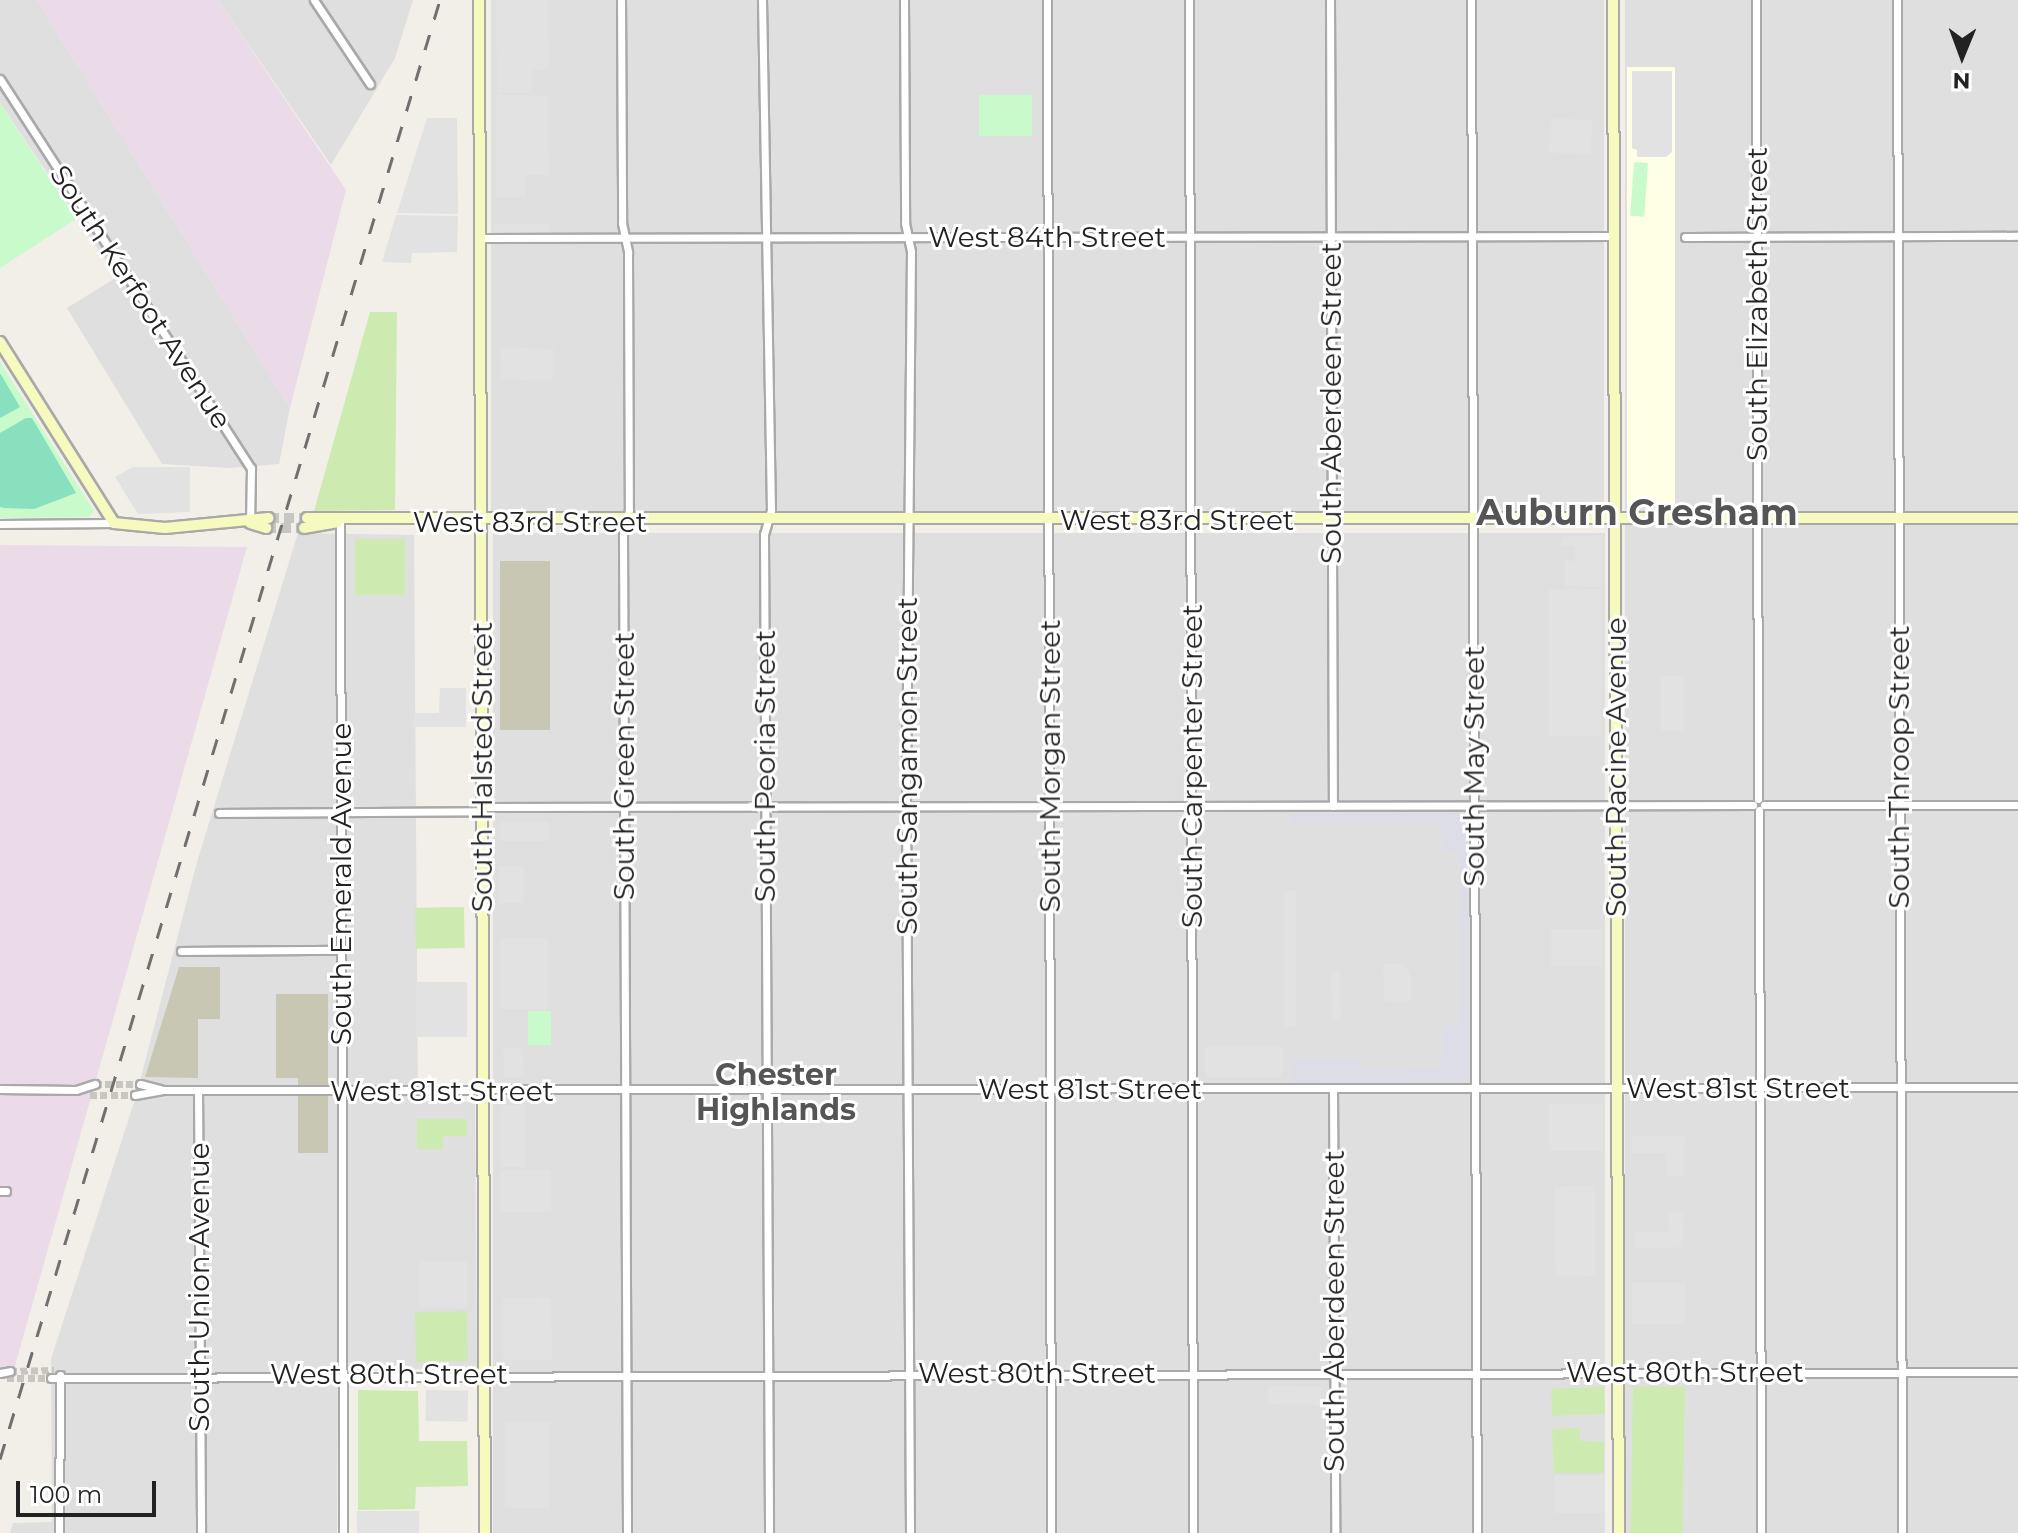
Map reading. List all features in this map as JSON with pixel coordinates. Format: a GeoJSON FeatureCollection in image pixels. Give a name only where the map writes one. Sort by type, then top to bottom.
{"type":"FeatureCollection","features":[{"type":"Feature","properties":{"kind":"street"},"geometry":{"type":"LineString","coordinates":[[314,0],[370,84]]}},
{"type":"Feature","properties":{"kind":"street","name":"South Halsted Street"},"geometry":{"type":"LineString","coordinates":[[479,0],[485,1533]]}},
{"type":"Feature","properties":{"kind":"street","name":"South Green Street"},"geometry":{"type":"LineString","coordinates":[[621,0],[625,237],[627,1533]]}},
{"type":"Feature","properties":{"kind":"street","name":"South Peoria Street"},"geometry":{"type":"LineString","coordinates":[[762,0],[768,521],[765,806],[769,1533]]}},
{"type":"Feature","properties":{"kind":"street","name":"South Sangamon Street"},"geometry":{"type":"LineString","coordinates":[[904,0],[908,237],[906,806],[910,1533]]}},
{"type":"Feature","properties":{"kind":"street","name":"South Morgan Street"},"geometry":{"type":"LineString","coordinates":[[1047,0],[1051,1533]]}},
{"type":"Feature","properties":{"kind":"street","name":"South Carpenter Street"},"geometry":{"type":"LineString","coordinates":[[1189,0],[1193,1533]]}},
{"type":"Feature","properties":{"kind":"street","name":"South Aberdeen Street"},"geometry":{"type":"LineString","coordinates":[[1330,0],[1333,806]]}},
{"type":"Feature","properties":{"kind":"street","name":"South May Street"},"geometry":{"type":"LineString","coordinates":[[1471,0],[1477,1533]]}},
{"type":"Feature","properties":{"kind":"street","name":"South Racine Avenue"},"geometry":{"type":"LineString","coordinates":[[1613,0],[1619,1533]]}},
{"type":"Feature","properties":{"kind":"street","name":"South Elizabeth Street"},"geometry":{"type":"LineString","coordinates":[[1756,0],[1761,1533]]}},
{"type":"Feature","properties":{"kind":"street","name":"South Throop Street"},"geometry":{"type":"LineString","coordinates":[[1897,0],[1902,1533]]}},
{"type":"Feature","properties":{"kind":"street","name":"South Kerfoot Avenue"},"geometry":{"type":"LineString","coordinates":[[0,79],[251,468],[250,523]]}},
{"type":"Feature","properties":{"kind":"street","name":"West 84th Street"},"geometry":{"type":"LineString","coordinates":[[480,238],[1614,236]]}},
{"type":"Feature","properties":{"kind":"street"},"geometry":{"type":"LineString","coordinates":[[1685,237],[2018,236]]}},
{"type":"Feature","properties":{"kind":"street"},"geometry":{"type":"LineString","coordinates":[[0,342],[114,523]]}},
{"type":"Feature","properties":{"kind":"street","name":"West 83rd Street"},"geometry":{"type":"LineString","coordinates":[[306,523],[2018,518]]}},
{"type":"Feature","properties":{"kind":"street","name":"South Emerald Avenue"},"geometry":{"type":"LineString","coordinates":[[339,522],[343,1533]]}},
{"type":"Feature","properties":{"kind":"street"},"geometry":{"type":"LineString","coordinates":[[0,524],[114,523],[165,528],[267,523]]}},
{"type":"Feature","properties":{"kind":"street"},"geometry":{"type":"LineString","coordinates":[[219,813],[765,806],[2018,805]]}},
{"type":"Feature","properties":{"kind":"street"},"geometry":{"type":"LineString","coordinates":[[181,951],[341,950]]}},
{"type":"Feature","properties":{"kind":"street"},"geometry":{"type":"LineString","coordinates":[[0,1089],[76,1090],[95,1084]]}},
{"type":"Feature","properties":{"kind":"street","name":"West 81st Street"},"geometry":{"type":"LineString","coordinates":[[140,1084],[162,1090]]}},
{"type":"Feature","properties":{"kind":"street","name":"West 81st Street"},"geometry":{"type":"LineString","coordinates":[[135,1095],[162,1090],[2018,1087]]}},
{"type":"Feature","properties":{"kind":"street","name":"South Aberdeen Street"},"geometry":{"type":"LineString","coordinates":[[1333,1088],[1335,1533]]}},
{"type":"Feature","properties":{"kind":"street"},"geometry":{"type":"LineString","coordinates":[[76,1090],[90,1095]]}},
{"type":"Feature","properties":{"kind":"street","name":"South Union Avenue"},"geometry":{"type":"LineString","coordinates":[[198,1090],[201,1533]]}},
{"type":"Feature","properties":{"kind":"street","name":"West 80th Street"},"geometry":{"type":"LineString","coordinates":[[59,1533],[55,1375],[2018,1372]]}},
{"type":"Feature","properties":{"kind":"shaded area"},"geometry":{"type":"Polygon","coordinates":[[[0,0],[37,0],[290,408],[279,464],[229,468],[162,464],[67,308],[117,277],[0,103],[0,0]]]}},
{"type":"Feature","properties":{"kind":"shaded area"},"geometry":{"type":"Polygon","coordinates":[[[37,0],[218,0],[346,190],[290,408],[37,0]]]}},
{"type":"Feature","properties":{"kind":"shaded area"},"geometry":{"type":"Polygon","coordinates":[[[218,0],[413,0],[395,58],[331,165],[218,0]]]}},
{"type":"Feature","properties":{"kind":"shaded area"},"geometry":{"type":"Polygon","coordinates":[[[491,0],[1604,0],[1604,513],[491,513],[491,0]]]}},
{"type":"Feature","properties":{"kind":"shaded area"},"geometry":{"type":"Polygon","coordinates":[[[496,0],[548,0],[549,69],[532,70],[532,93],[497,93],[496,0]]]}},
{"type":"Feature","properties":{"kind":"shaded area"},"geometry":{"type":"Polygon","coordinates":[[[1625,0],[2018,0],[2018,1533],[1625,1533],[1625,0]]]}},
{"type":"Feature","properties":{"kind":"shaded area"},"geometry":{"type":"Polygon","coordinates":[[[1627,67],[1675,67],[1675,506],[1627,506],[1627,67]]]}},
{"type":"Feature","properties":{"kind":"shaded area"},"geometry":{"type":"Polygon","coordinates":[[[1632,71],[1672,71],[1672,152],[1666,157],[1637,157],[1637,150],[1632,148],[1632,71]]]}},
{"type":"Feature","properties":{"kind":"shaded area"},"geometry":{"type":"Polygon","coordinates":[[[496,94],[548,96],[549,175],[526,175],[526,197],[496,197],[496,94]]]}},
{"type":"Feature","properties":{"kind":"shaded area"},"geometry":{"type":"Polygon","coordinates":[[[427,118],[457,118],[458,214],[397,213],[427,118]]]}},
{"type":"Feature","properties":{"kind":"shaded area"},"geometry":{"type":"Polygon","coordinates":[[[1551,119],[1592,120],[1591,154],[1550,153],[1551,119]]]}},
{"type":"Feature","properties":{"kind":"shaded area"},"geometry":{"type":"Polygon","coordinates":[[[396,215],[458,216],[457,252],[412,253],[411,263],[382,262],[396,215]]]}},
{"type":"Feature","properties":{"kind":"shaded area"},"geometry":{"type":"Polygon","coordinates":[[[494,224],[550,224],[550,233],[494,233],[494,224]]]}},
{"type":"Feature","properties":{"kind":"shaded area"},"geometry":{"type":"Polygon","coordinates":[[[501,347],[554,349],[553,381],[500,379],[501,347]]]}},
{"type":"Feature","properties":{"kind":"shaded area"},"geometry":{"type":"Polygon","coordinates":[[[133,467],[190,467],[190,512],[138,514],[115,477],[133,467]]]}},
{"type":"Feature","properties":{"kind":"shaded area"},"geometry":{"type":"Polygon","coordinates":[[[298,533],[414,535],[418,1101],[475,1102],[477,1368],[338,1371],[337,1533],[10,1533],[13,1523],[52,1522],[51,1359],[136,1096],[197,862],[298,533]]]}},
{"type":"Feature","properties":{"kind":"shaded area"},"geometry":{"type":"Polygon","coordinates":[[[493,533],[1605,533],[1605,1533],[493,1533],[493,533]]]}},
{"type":"Feature","properties":{"kind":"shaded area"},"geometry":{"type":"Polygon","coordinates":[[[1602,535],[1602,587],[1565,586],[1565,561],[1575,561],[1575,546],[1561,546],[1561,537],[1602,535]]]}},
{"type":"Feature","properties":{"kind":"shaded area"},"geometry":{"type":"Polygon","coordinates":[[[0,545],[247,547],[14,1369],[0,1369],[0,545]]]}},
{"type":"Feature","properties":{"kind":"shaded area"},"geometry":{"type":"Polygon","coordinates":[[[500,561],[550,561],[550,730],[500,730],[500,561]]]}},
{"type":"Feature","properties":{"kind":"shaded area"},"geometry":{"type":"Polygon","coordinates":[[[1549,589],[1601,589],[1601,736],[1549,736],[1549,589]]]}},
{"type":"Feature","properties":{"kind":"shaded area"},"geometry":{"type":"Polygon","coordinates":[[[1661,676],[1684,676],[1684,731],[1661,731],[1661,676]]]}},
{"type":"Feature","properties":{"kind":"shaded area"},"geometry":{"type":"Polygon","coordinates":[[[440,688],[466,688],[466,727],[414,727],[414,713],[439,713],[440,688]]]}},
{"type":"Feature","properties":{"kind":"shaded area"},"geometry":{"type":"Polygon","coordinates":[[[1468,813],[1469,1081],[1294,1083],[1289,1059],[1359,1060],[1360,1070],[1440,1069],[1444,1028],[1461,1021],[1460,865],[1455,853],[1443,852],[1440,823],[1291,823],[1292,814],[1468,813]]]}},
{"type":"Feature","properties":{"kind":"shaded area"},"geometry":{"type":"Polygon","coordinates":[[[500,822],[549,822],[549,841],[500,841],[500,822]]]}},
{"type":"Feature","properties":{"kind":"shaded area"},"geometry":{"type":"Polygon","coordinates":[[[499,866],[524,866],[524,903],[499,903],[499,866]]]}},
{"type":"Feature","properties":{"kind":"shaded area"},"geometry":{"type":"Polygon","coordinates":[[[1284,891],[1296,891],[1296,1027],[1284,1027],[1284,891]]]}},
{"type":"Feature","properties":{"kind":"shaded area"},"geometry":{"type":"Polygon","coordinates":[[[1551,929],[1602,929],[1602,966],[1551,966],[1551,929]]]}},
{"type":"Feature","properties":{"kind":"shaded area"},"geometry":{"type":"Polygon","coordinates":[[[500,938],[548,938],[548,1009],[500,1009],[500,938]]]}},
{"type":"Feature","properties":{"kind":"shaded area"},"geometry":{"type":"Polygon","coordinates":[[[1383,964],[1403,964],[1410,973],[1410,1002],[1384,1001],[1383,964]]]}},
{"type":"Feature","properties":{"kind":"shaded area"},"geometry":{"type":"Polygon","coordinates":[[[179,967],[220,967],[220,1019],[198,1019],[198,1078],[145,1077],[179,967]]]}},
{"type":"Feature","properties":{"kind":"shaded area"},"geometry":{"type":"Polygon","coordinates":[[[1331,970],[1340,970],[1341,1020],[1332,1020],[1331,970]]]}},
{"type":"Feature","properties":{"kind":"shaded area"},"geometry":{"type":"Polygon","coordinates":[[[416,982],[467,982],[467,1037],[416,1037],[416,982]]]}},
{"type":"Feature","properties":{"kind":"shaded area"},"geometry":{"type":"Polygon","coordinates":[[[276,994],[328,994],[328,1153],[298,1153],[298,1078],[276,1078],[276,994]]]}},
{"type":"Feature","properties":{"kind":"shaded area"},"geometry":{"type":"Polygon","coordinates":[[[1206,1046],[1282,1046],[1282,1077],[1206,1077],[1206,1046]]]}},
{"type":"Feature","properties":{"kind":"shaded area"},"geometry":{"type":"Polygon","coordinates":[[[521,1047],[525,1077],[504,1077],[503,1048],[521,1047]]]}},
{"type":"Feature","properties":{"kind":"shaded area"},"geometry":{"type":"Polygon","coordinates":[[[1550,1104],[1603,1104],[1603,1151],[1550,1151],[1550,1104]]]}},
{"type":"Feature","properties":{"kind":"shaded area"},"geometry":{"type":"Polygon","coordinates":[[[500,1105],[525,1105],[525,1167],[500,1167],[500,1105]]]}},
{"type":"Feature","properties":{"kind":"shaded area"},"geometry":{"type":"Polygon","coordinates":[[[1632,1136],[1685,1136],[1684,1176],[1666,1176],[1666,1153],[1632,1153],[1632,1136]]]}},
{"type":"Feature","properties":{"kind":"shaded area"},"geometry":{"type":"Polygon","coordinates":[[[500,1170],[551,1170],[551,1212],[500,1212],[500,1170]]]}},
{"type":"Feature","properties":{"kind":"shaded area"},"geometry":{"type":"Polygon","coordinates":[[[1594,1186],[1596,1276],[1556,1277],[1554,1187],[1594,1186]]]}},
{"type":"Feature","properties":{"kind":"shaded area"},"geometry":{"type":"Polygon","coordinates":[[[1684,1211],[1682,1247],[1635,1249],[1634,1232],[1668,1232],[1669,1212],[1684,1211]]]}},
{"type":"Feature","properties":{"kind":"shaded area"},"geometry":{"type":"Polygon","coordinates":[[[419,1261],[467,1261],[467,1308],[419,1308],[419,1261]]]}},
{"type":"Feature","properties":{"kind":"shaded area"},"geometry":{"type":"Polygon","coordinates":[[[1632,1283],[1685,1283],[1685,1324],[1632,1324],[1632,1283]]]}},
{"type":"Feature","properties":{"kind":"shaded area"},"geometry":{"type":"Polygon","coordinates":[[[551,1297],[552,1360],[503,1361],[502,1298],[551,1297]]]}},
{"type":"Feature","properties":{"kind":"shaded area"},"geometry":{"type":"Polygon","coordinates":[[[1268,1386],[1321,1387],[1321,1405],[1268,1404],[1268,1386]]]}},
{"type":"Feature","properties":{"kind":"shaded area"},"geometry":{"type":"Polygon","coordinates":[[[426,1390],[468,1391],[467,1422],[425,1421],[426,1390]]]}},
{"type":"Feature","properties":{"kind":"shaded area"},"geometry":{"type":"Polygon","coordinates":[[[505,1422],[550,1422],[550,1508],[505,1508],[505,1422]]]}},
{"type":"Feature","properties":{"kind":"shaded area"},"geometry":{"type":"Polygon","coordinates":[[[1554,1475],[1604,1475],[1604,1513],[1554,1513],[1554,1475]]]}},
{"type":"Feature","properties":{"kind":"shaded area"},"geometry":{"type":"Polygon","coordinates":[[[357,1511],[419,1511],[419,1533],[357,1533],[357,1511]]]}},
{"type":"Feature","properties":{"kind":"green space"},"geometry":{"type":"Polygon","coordinates":[[[979,95],[1032,95],[1032,136],[979,136],[979,95]]]}},
{"type":"Feature","properties":{"kind":"green space"},"geometry":{"type":"Polygon","coordinates":[[[0,103],[76,219],[0,268],[0,103]]]}},
{"type":"Feature","properties":{"kind":"green space"},"geometry":{"type":"Polygon","coordinates":[[[1634,162],[1648,163],[1644,217],[1630,216],[1634,162]]]}},
{"type":"Feature","properties":{"kind":"green space"},"geometry":{"type":"Polygon","coordinates":[[[370,312],[397,312],[395,510],[314,511],[370,312]]]}},
{"type":"Feature","properties":{"kind":"green space"},"geometry":{"type":"Polygon","coordinates":[[[0,362],[94,511],[89,517],[0,518],[0,362]]]}},
{"type":"Feature","properties":{"kind":"green space"},"geometry":{"type":"Polygon","coordinates":[[[0,373],[20,407],[0,418],[0,373]]]}},
{"type":"Feature","properties":{"kind":"green space"},"geometry":{"type":"Polygon","coordinates":[[[26,418],[32,418],[76,493],[34,509],[0,507],[0,433],[26,418]]]}},
{"type":"Feature","properties":{"kind":"green space"},"geometry":{"type":"Polygon","coordinates":[[[355,539],[405,539],[405,595],[355,595],[355,539]]]}},
{"type":"Feature","properties":{"kind":"green space"},"geometry":{"type":"Polygon","coordinates":[[[464,907],[465,948],[416,949],[415,908],[464,907]]]}},
{"type":"Feature","properties":{"kind":"green space"},"geometry":{"type":"Polygon","coordinates":[[[528,1011],[551,1011],[551,1045],[528,1045],[528,1011]]]}},
{"type":"Feature","properties":{"kind":"green space"},"geometry":{"type":"Polygon","coordinates":[[[417,1119],[467,1119],[467,1136],[443,1136],[443,1149],[417,1149],[417,1119]]]}},
{"type":"Feature","properties":{"kind":"green space"},"geometry":{"type":"Polygon","coordinates":[[[467,1311],[468,1361],[416,1362],[415,1312],[467,1311]]]}},
{"type":"Feature","properties":{"kind":"green space"},"geometry":{"type":"Polygon","coordinates":[[[1633,1386],[1685,1387],[1682,1533],[1630,1533],[1633,1386]]]}},
{"type":"Feature","properties":{"kind":"green space"},"geometry":{"type":"Polygon","coordinates":[[[1604,1387],[1605,1414],[1552,1416],[1551,1389],[1604,1387]]]}},
{"type":"Feature","properties":{"kind":"green space"},"geometry":{"type":"Polygon","coordinates":[[[358,1390],[418,1391],[419,1441],[467,1441],[468,1486],[416,1487],[415,1509],[358,1510],[358,1390]]]}},
{"type":"Feature","properties":{"kind":"green space"},"geometry":{"type":"Polygon","coordinates":[[[1580,1428],[1580,1441],[1604,1442],[1604,1473],[1554,1473],[1552,1429],[1580,1428]]]}},
{"type":"Feature","properties":{"kind":"tunnel"},"geometry":{"type":"LineString","coordinates":[[269,518],[307,518]]}},
{"type":"Feature","properties":{"kind":"tunnel"},"geometry":{"type":"LineString","coordinates":[[266,528],[304,528]]}},
{"type":"Feature","properties":{"kind":"tunnel"},"geometry":{"type":"LineString","coordinates":[[95,1084],[140,1084]]}},
{"type":"Feature","properties":{"kind":"tunnel"},"geometry":{"type":"LineString","coordinates":[[90,1095],[135,1095]]}},
{"type":"Feature","properties":{"kind":"tunnel"},"geometry":{"type":"LineString","coordinates":[[10,1371],[54,1370]]}},
{"type":"Feature","properties":{"kind":"tunnel"},"geometry":{"type":"LineString","coordinates":[[7,1378],[51,1378]]}},
{"type":"Feature","properties":{"kind":"railway"},"geometry":{"type":"LineString","coordinates":[[0,1459],[440,0]]}},
{"type":"Feature","properties":{"kind":"district","name":"Auburn Gresham"},"geometry":{"type":"Point","coordinates":[1637,513]}},
{"type":"Feature","properties":{"kind":"district","name":"Chester Highlands"},"geometry":{"type":"Point","coordinates":[776,1092]}}]}
